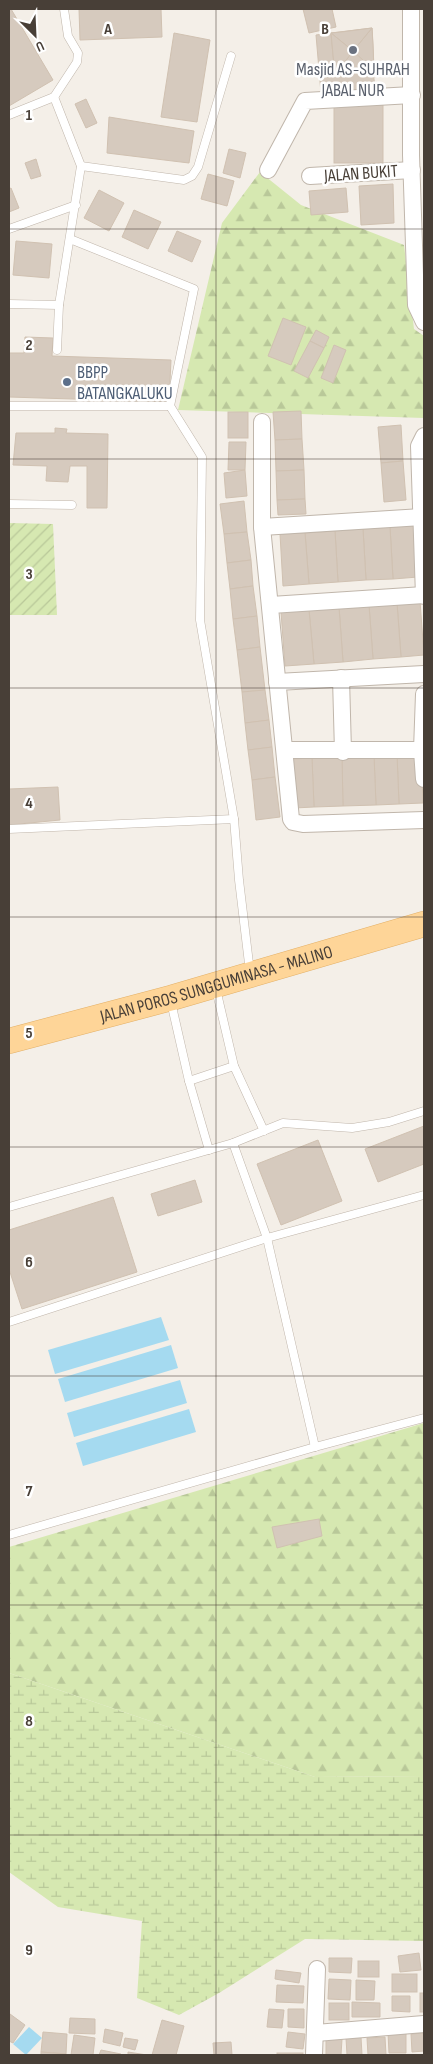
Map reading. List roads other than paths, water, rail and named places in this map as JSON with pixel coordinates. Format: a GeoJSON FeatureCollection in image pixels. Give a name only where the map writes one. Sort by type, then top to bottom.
{"type":"FeatureCollection","features":[{"type":"Feature","properties":{"kind":"main road","name":"JALAN POROS SUNGGUMINASA - MALINO"},"geometry":{"type":"LineString","coordinates":[[9,1041],[171,998],[424,924]]}},
{"type":"Feature","properties":{"kind":"street"},"geometry":{"type":"LineString","coordinates":[[411,9],[418,50],[412,94],[416,306],[424,322]]}},
{"type":"Feature","properties":{"kind":"street"},"geometry":{"type":"LineString","coordinates":[[268,170],[305,101],[412,94]]}},
{"type":"Feature","properties":{"kind":"street","name":"JALAN BUKIT"},"geometry":{"type":"LineString","coordinates":[[310,176],[412,170]]}},
{"type":"Feature","properties":{"kind":"street"},"geometry":{"type":"LineString","coordinates":[[262,422],[262,527],[277,682],[286,750],[291,818],[293,822],[346,824],[424,820]]}},
{"type":"Feature","properties":{"kind":"street"},"geometry":{"type":"LineString","coordinates":[[271,605],[424,595],[419,446],[424,436]]}},
{"type":"Feature","properties":{"kind":"street"},"geometry":{"type":"LineString","coordinates":[[262,527],[422,517]]}},
{"type":"Feature","properties":{"kind":"street"},"geometry":{"type":"LineString","coordinates":[[277,682],[424,674]]}},
{"type":"Feature","properties":{"kind":"street"},"geometry":{"type":"LineString","coordinates":[[341,678],[343,752]]}},
{"type":"Feature","properties":{"kind":"street"},"geometry":{"type":"LineString","coordinates":[[424,694],[422,750],[424,779]]}},
{"type":"Feature","properties":{"kind":"street"},"geometry":{"type":"LineString","coordinates":[[286,750],[343,752],[422,750]]}},
{"type":"Feature","properties":{"kind":"street"},"geometry":{"type":"LineString","coordinates":[[314,2055],[317,1969]]}},
{"type":"Feature","properties":{"kind":"street"},"geometry":{"type":"LineString","coordinates":[[316,2034],[424,2024]]}},
{"type":"Feature","properties":{"kind":"lane"},"geometry":{"type":"LineString","coordinates":[[9,115],[54,97],[78,62],[79,56],[68,36],[64,9]]}},
{"type":"Feature","properties":{"kind":"lane"},"geometry":{"type":"LineString","coordinates":[[81,166],[184,180],[192,176],[198,167],[231,56]]}},
{"type":"Feature","properties":{"kind":"lane"},"geometry":{"type":"LineString","coordinates":[[54,97],[81,166],[59,305],[57,350]]}},
{"type":"Feature","properties":{"kind":"lane"},"geometry":{"type":"LineString","coordinates":[[9,229],[76,205]]}},
{"type":"Feature","properties":{"kind":"lane"},"geometry":{"type":"LineString","coordinates":[[70,239],[194,288],[170,406],[202,457],[200,620],[234,818],[238,880],[250,974]]}},
{"type":"Feature","properties":{"kind":"lane"},"geometry":{"type":"LineString","coordinates":[[9,304],[59,305]]}},
{"type":"Feature","properties":{"kind":"lane"},"geometry":{"type":"LineString","coordinates":[[9,406],[170,406]]}},
{"type":"Feature","properties":{"kind":"lane"},"geometry":{"type":"LineString","coordinates":[[9,504],[72,505]]}},
{"type":"Feature","properties":{"kind":"lane"},"geometry":{"type":"LineString","coordinates":[[9,829],[234,818]]}},
{"type":"Feature","properties":{"kind":"lane"},"geometry":{"type":"LineString","coordinates":[[215,985],[234,1066],[264,1131]]}},
{"type":"Feature","properties":{"kind":"lane"},"geometry":{"type":"LineString","coordinates":[[171,998],[189,1081],[209,1150]]}},
{"type":"Feature","properties":{"kind":"lane"},"geometry":{"type":"LineString","coordinates":[[189,1081],[234,1066]]}},
{"type":"Feature","properties":{"kind":"lane"},"geometry":{"type":"LineString","coordinates":[[9,1207],[233,1143],[283,1124],[352,1128],[389,1122],[424,1111]]}},
{"type":"Feature","properties":{"kind":"lane"},"geometry":{"type":"LineString","coordinates":[[233,1143],[267,1238],[315,1446]]}},
{"type":"Feature","properties":{"kind":"lane"},"geometry":{"type":"LineString","coordinates":[[9,1322],[267,1238],[424,1195]]}},
{"type":"Feature","properties":{"kind":"lane"},"geometry":{"type":"LineString","coordinates":[[9,1532],[315,1446],[424,1418]]}},
{"type":"Feature","properties":{"kind":"water"},"geometry":{"type":"Polygon","coordinates":[[[161,1317],[169,1340],[55,1374],[48,1350],[161,1317]]]}},
{"type":"Feature","properties":{"kind":"water"},"geometry":{"type":"Polygon","coordinates":[[[171,1345],[178,1368],[65,1402],[58,1379],[171,1345]]]}},
{"type":"Feature","properties":{"kind":"water"},"geometry":{"type":"Polygon","coordinates":[[[180,1380],[187,1403],[74,1437],[67,1413],[180,1380]]]}},
{"type":"Feature","properties":{"kind":"water"},"geometry":{"type":"Polygon","coordinates":[[[189,1409],[196,1432],[83,1466],[76,1443],[189,1409]]]}},
{"type":"Feature","properties":{"kind":"water"},"geometry":{"type":"Polygon","coordinates":[[[29,2027],[42,2038],[26,2055],[13,2044],[29,2027]]]}},
{"type":"Feature","properties":{"kind":"place","name":"Masjid AS-SUHRAH JABAL NUR"},"geometry":{"type":"Point","coordinates":[353,50]}},
{"type":"Feature","properties":{"kind":"place","name":"BBPP BATANGKALUKU"},"geometry":{"type":"Point","coordinates":[67,382]}}]}
